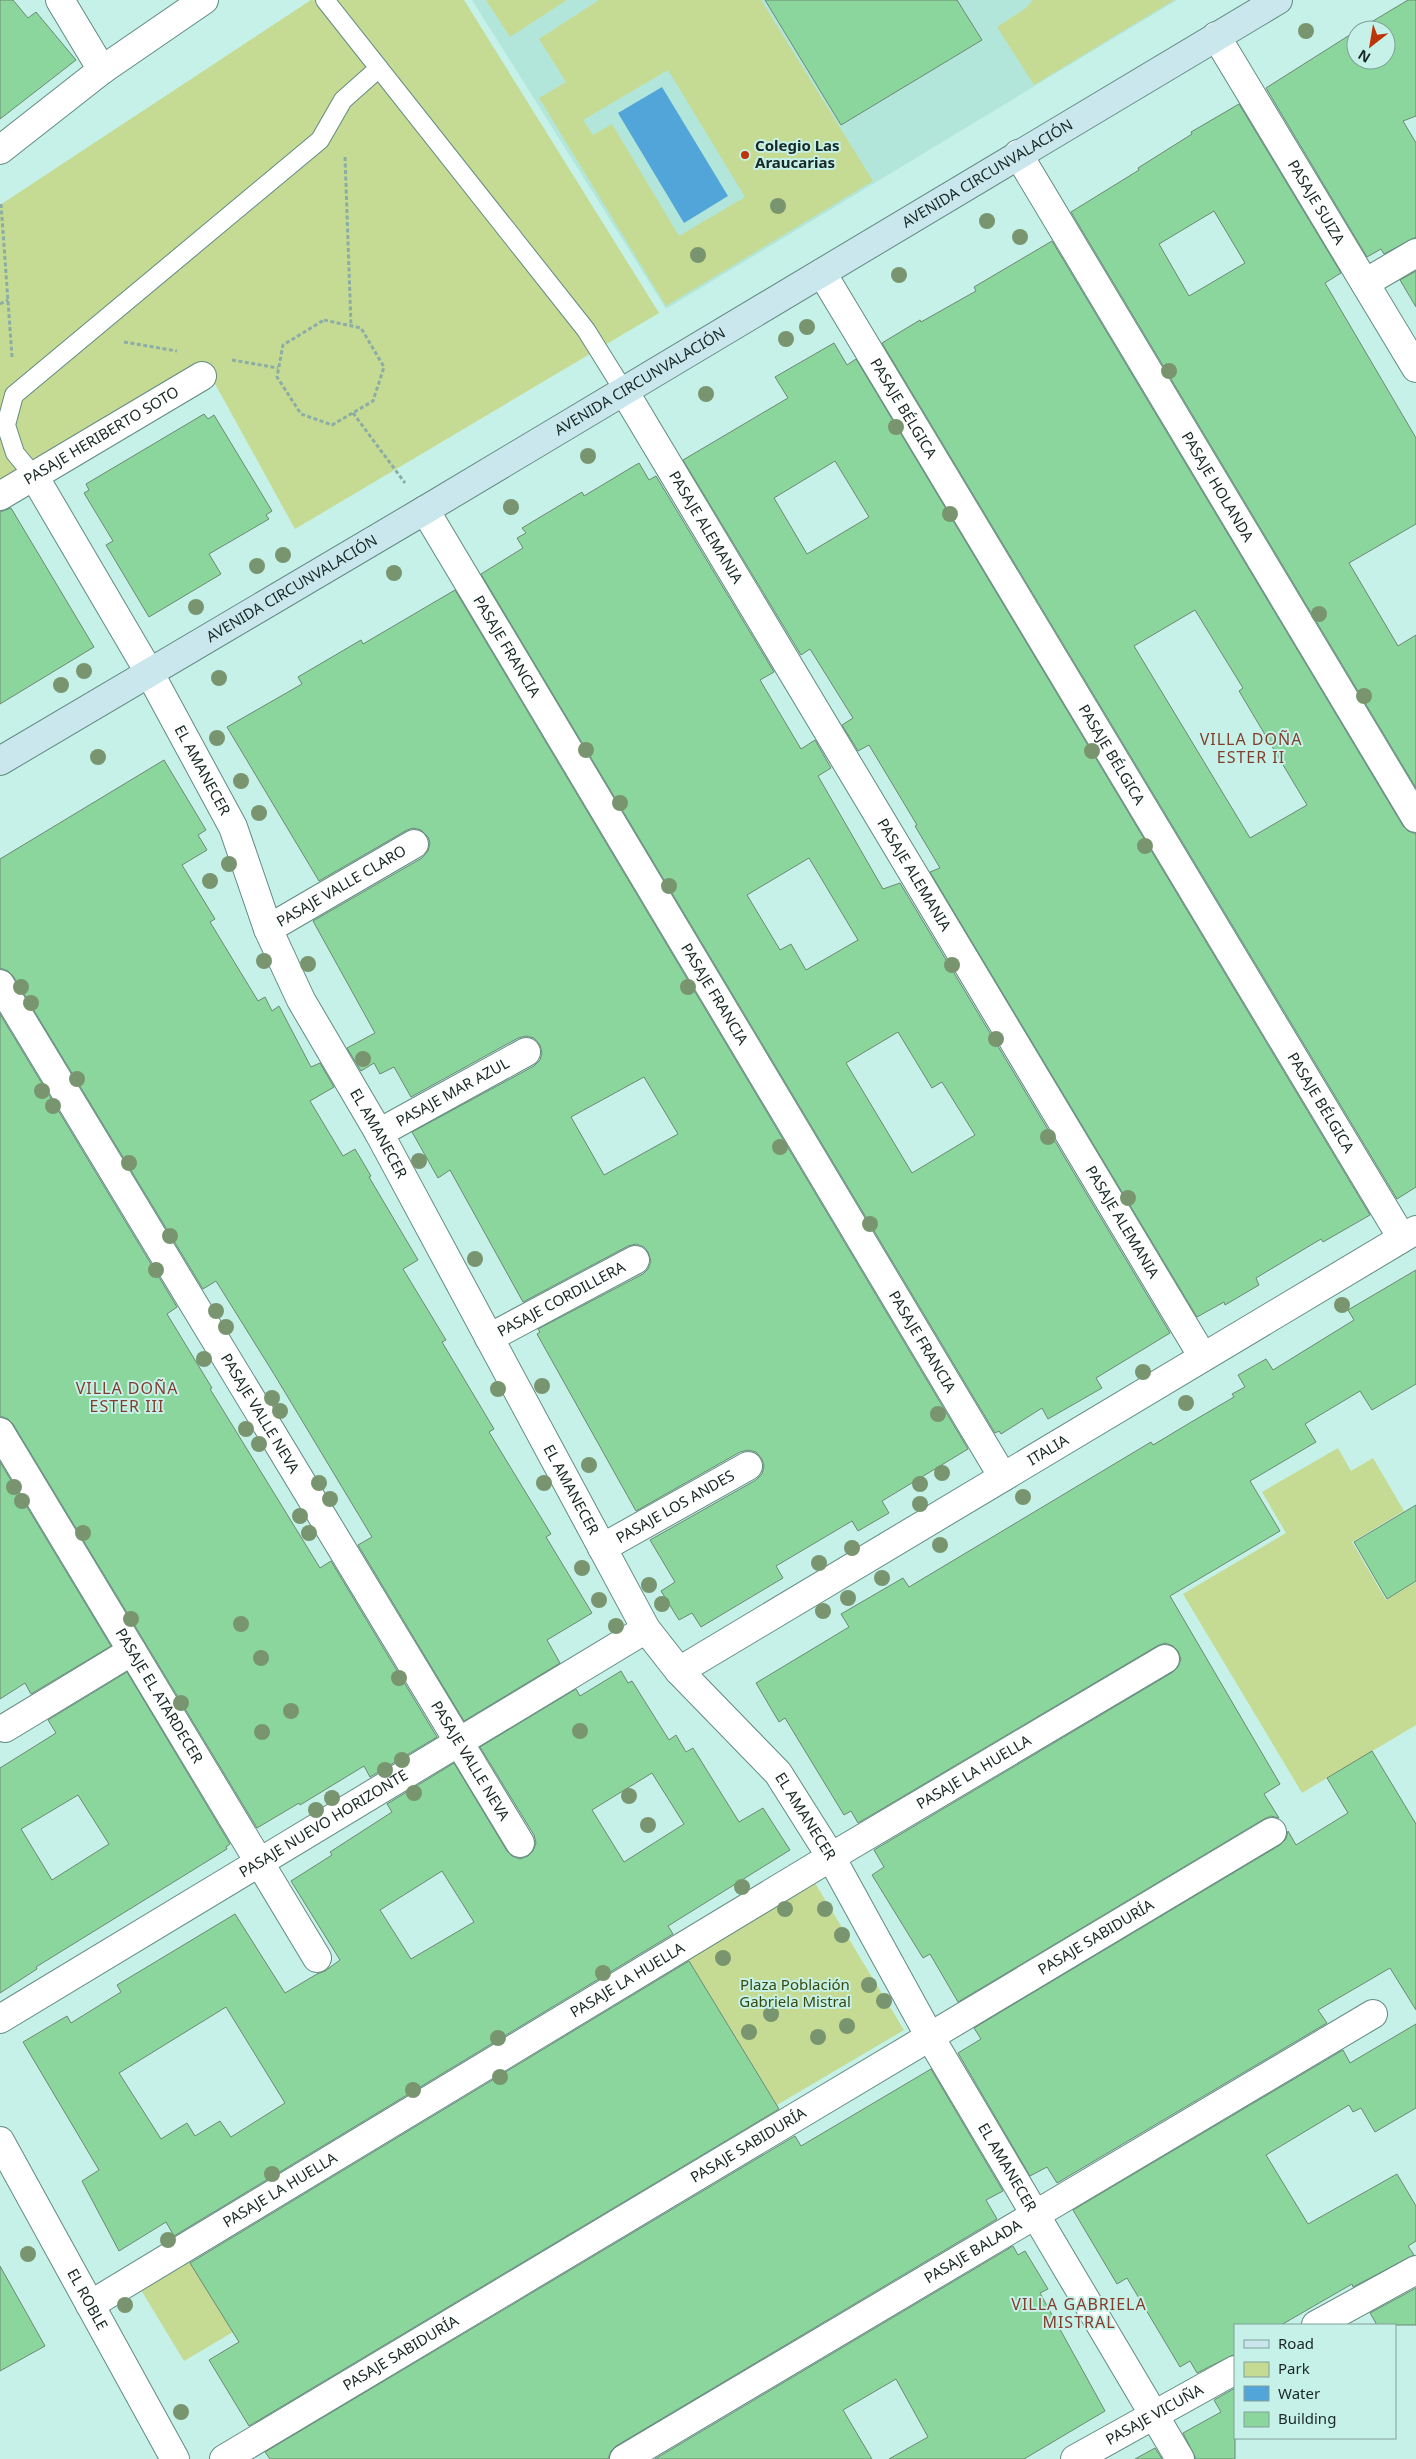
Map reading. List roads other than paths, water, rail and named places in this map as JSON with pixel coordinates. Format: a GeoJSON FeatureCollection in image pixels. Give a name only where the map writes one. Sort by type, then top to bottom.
{"type":"FeatureCollection","features":[{"type":"Feature","properties":{"kind":"street"},"geometry":{"type":"LineString","coordinates":[[60,0],[102,70]]}},
{"type":"Feature","properties":{"kind":"street"},"geometry":{"type":"LineString","coordinates":[[0,150],[102,70],[204,0]]}},
{"type":"Feature","properties":{"kind":"street","name":"AVENIDA CIRCUNVALACIÓN"},"geometry":{"type":"LineString","coordinates":[[0,761],[624,392],[1018,154],[1278,0]]}},
{"type":"Feature","properties":{"kind":"street","name":"PASAJE SUIZA"},"geometry":{"type":"LineString","coordinates":[[1216,36],[1416,368]]}},
{"type":"Feature","properties":{"kind":"street","name":"PASAJE HOLANDA"},"geometry":{"type":"LineString","coordinates":[[1018,154],[1416,818]]}},
{"type":"Feature","properties":{"kind":"street"},"geometry":{"type":"LineString","coordinates":[[1366,283],[1416,253]]}},
{"type":"Feature","properties":{"kind":"street","name":"PASAJE BÉLGICA"},"geometry":{"type":"LineString","coordinates":[[822,272],[1409,1234]]}},
{"type":"Feature","properties":{"kind":"street","name":"PASAJE HERIBERTO SOTO"},"geometry":{"type":"LineString","coordinates":[[0,496],[202,376]]}},
{"type":"Feature","properties":{"kind":"street","name":"PASAJE ALEMANIA"},"geometry":{"type":"LineString","coordinates":[[624,392],[1203,1357]]}},
{"type":"Feature","properties":{"kind":"street","name":"EL AMANECER"},"geometry":{"type":"LineString","coordinates":[[34,476],[149,672],[233,827],[268,929],[301,1000],[379,1133],[646,1629],[679,1671],[778,1773],[831,1857],[930,2036],[1180,2459]]}},
{"type":"Feature","properties":{"kind":"street","name":"PASAJE FRANCIA"},"geometry":{"type":"LineString","coordinates":[[425,510],[1002,1477]]}},
{"type":"Feature","properties":{"kind":"street","name":"PASAJE VALLE CLARO"},"geometry":{"type":"LineString","coordinates":[[268,929],[414,844]]}},
{"type":"Feature","properties":{"kind":"street","name":"PASAJE VALLE NEVA"},"geometry":{"type":"LineString","coordinates":[[0,984],[520,1843]]}},
{"type":"Feature","properties":{"kind":"street","name":"PASAJE MAR AZUL"},"geometry":{"type":"LineString","coordinates":[[379,1133],[526,1052]]}},
{"type":"Feature","properties":{"kind":"street","name":"ITALIA"},"geometry":{"type":"LineString","coordinates":[[679,1671],[1409,1234]]}},
{"type":"Feature","properties":{"kind":"street","name":"PASAJE CORDILLERA"},"geometry":{"type":"LineString","coordinates":[[489,1338],[636,1260]]}},
{"type":"Feature","properties":{"kind":"street","name":"PASAJE EL ATARDECER"},"geometry":{"type":"LineString","coordinates":[[0,1432],[317,1958]]}},
{"type":"Feature","properties":{"kind":"street","name":"PASAJE LOS ANDES"},"geometry":{"type":"LineString","coordinates":[[602,1548],[748,1466]]}},
{"type":"Feature","properties":{"kind":"street","name":"PASAJE NUEVO HORIZONTE"},"geometry":{"type":"LineString","coordinates":[[0,2019],[646,1629]]}},
{"type":"Feature","properties":{"kind":"street"},"geometry":{"type":"LineString","coordinates":[[5,1728],[132,1651]]}},
{"type":"Feature","properties":{"kind":"street","name":"PASAJE LA HUELLA"},"geometry":{"type":"LineString","coordinates":[[90,2305],[831,1857],[1165,1659]]}},
{"type":"Feature","properties":{"kind":"street","name":"PASAJE SABIDURÍA"},"geometry":{"type":"LineString","coordinates":[[224,2459],[1272,1832]]}},
{"type":"Feature","properties":{"kind":"street","name":"PASAJE BALADA"},"geometry":{"type":"LineString","coordinates":[[624,2459],[1373,2014]]}},
{"type":"Feature","properties":{"kind":"street","name":"EL ROBLE"},"geometry":{"type":"LineString","coordinates":[[0,2141],[175,2459]]}},
{"type":"Feature","properties":{"kind":"street"},"geometry":{"type":"LineString","coordinates":[[1318,2324],[1416,2270]]}},
{"type":"Feature","properties":{"kind":"street","name":"PASAJE VICUÑA"},"geometry":{"type":"LineString","coordinates":[[1075,2459],[1234,2371]]}},
{"type":"Feature","properties":{"kind":"lane"},"geometry":{"type":"LineString","coordinates":[[325,0],[586,330],[624,392]]}},
{"type":"Feature","properties":{"kind":"lane"},"geometry":{"type":"LineString","coordinates":[[34,476],[15,453],[6,425],[14,395],[320,140],[343,100],[379,68]]}},
{"type":"Feature","properties":{"kind":"water"},"geometry":{"type":"Polygon","coordinates":[[[662,87],[728,196],[684,223],[618,113],[662,87]]]}},
{"type":"Feature","properties":{"kind":"place","name":"Colegio Las Araucarias"},"geometry":{"type":"Point","coordinates":[745,155]}},
{"type":"Feature","properties":{"kind":"district","name":"VILLA DOÑA ESTER II"},"geometry":{"type":"Point","coordinates":[1251,748]}},
{"type":"Feature","properties":{"kind":"district","name":"VILLA DOÑA ESTER III"},"geometry":{"type":"Point","coordinates":[127,1397]}},
{"type":"Feature","properties":{"kind":"district","name":"VILLA GABRIELA MISTRAL"},"geometry":{"type":"Point","coordinates":[1079,2313]}},
{"type":"Feature","properties":{"kind":"park label","name":"Plaza Población Gabriela Mistral"},"geometry":{"type":"Point","coordinates":[795,1994]}}]}
